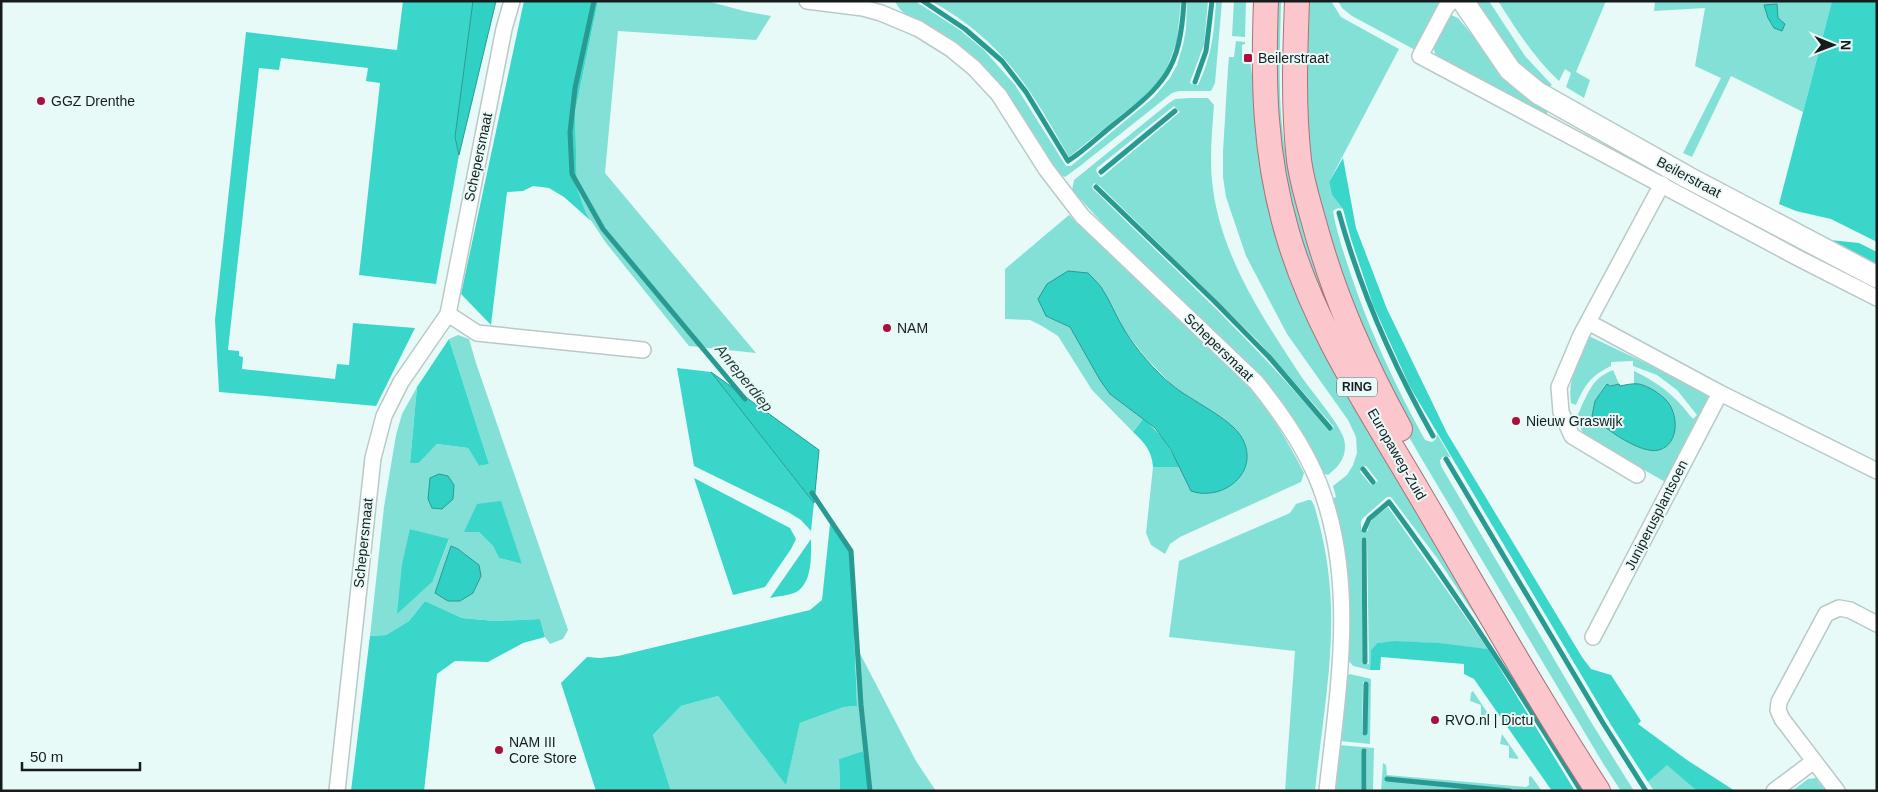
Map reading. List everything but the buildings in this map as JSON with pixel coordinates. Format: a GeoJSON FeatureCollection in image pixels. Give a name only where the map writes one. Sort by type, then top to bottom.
{"type":"FeatureCollection","features":[{"type":"Feature","properties":{"kind":"main road","name":"Europaweg-Zuid"},"geometry":{"type":"LineString","coordinates":[[1266,1],[1264,64],[1268,138],[1282,214],[1302,278],[1320,321],[1481,599],[1598,791]]}},
{"type":"Feature","properties":{"kind":"main road","name":"Europaweg-Zuid"},"geometry":{"type":"LineString","coordinates":[[1297,1],[1295,75],[1296,118],[1300,160],[1304,186],[1339,302],[1370,371],[1402,433],[1570,717],[1616,791]]}},
{"type":"Feature","properties":{"kind":"street","name":"Schepersmaat"},"geometry":{"type":"LineString","coordinates":[[337,791],[373,458],[384,416],[401,382],[448,314],[504,29],[512,1]]}},
{"type":"Feature","properties":{"kind":"street","name":"Schepersmaat"},"geometry":{"type":"LineString","coordinates":[[807,1],[882,7],[951,49],[974,68],[999,95],[1046,169],[1082,216],[1256,382],[1278,410],[1319,483],[1334,532],[1342,580],[1342,655],[1327,791]]}},
{"type":"Feature","properties":{"kind":"street","name":"Beilerstraat"},"geometry":{"type":"LineString","coordinates":[[1452,1],[1446,7],[1420,56],[1687,177],[1808,252],[1877,298]]}},
{"type":"Feature","properties":{"kind":"street","name":"Beilerstraat"},"geometry":{"type":"LineString","coordinates":[[1463,1],[1510,70],[1560,118],[1662,184],[1808,252],[1877,277]]}},
{"type":"Feature","properties":{"kind":"street"},"geometry":{"type":"LineString","coordinates":[[1637,475],[1572,436],[1561,412],[1559,387],[1588,322],[1662,184]]}},
{"type":"Feature","properties":{"kind":"street"},"geometry":{"type":"LineString","coordinates":[[448,314],[477,333],[643,350]]}},
{"type":"Feature","properties":{"kind":"street"},"geometry":{"type":"LineString","coordinates":[[1588,322],[1720,393],[1877,470]]}},
{"type":"Feature","properties":{"kind":"street","name":"Juniperusplantsoen"},"geometry":{"type":"LineString","coordinates":[[1594,637],[1720,393]]}},
{"type":"Feature","properties":{"kind":"street"},"geometry":{"type":"LineString","coordinates":[[1837,791],[1782,719],[1778,710],[1779,702],[1826,614],[1839,608],[1877,624]]}},
{"type":"Feature","properties":{"kind":"street"},"geometry":{"type":"LineString","coordinates":[[1774,791],[1814,761]]}},
{"type":"Feature","properties":{"kind":"shaded area"},"geometry":{"type":"Polygon","coordinates":[[[403,1],[473,1],[455,137],[459,155],[436,284],[359,275],[380,83],[366,81],[368,68],[281,58],[279,70],[259,68],[228,350],[239,351],[239,356],[243,357],[242,369],[335,379],[337,364],[349,365],[353,323],[415,328],[376,406],[219,392],[215,320],[246,32],[397,50],[403,1]]]}},
{"type":"Feature","properties":{"kind":"shaded area"},"geometry":{"type":"Polygon","coordinates":[[[473,1],[496,1],[459,155],[455,137],[473,1]]]}},
{"type":"Feature","properties":{"kind":"shaded area"},"geometry":{"type":"Polygon","coordinates":[[[524,1],[598,1],[575,112],[577,188],[591,221],[564,197],[549,188],[533,186],[523,191],[507,192],[491,325],[461,294],[524,1]]]}},
{"type":"Feature","properties":{"kind":"shaded area"},"geometry":{"type":"Polygon","coordinates":[[[598,1],[707,1],[771,16],[756,40],[618,31],[605,173],[756,353],[689,346],[606,243],[586,213],[577,188],[575,112],[598,1]]]}},
{"type":"Feature","properties":{"kind":"shaded area"},"geometry":{"type":"Polygon","coordinates":[[[895,1],[915,1],[960,30],[984,50],[1015,85],[1066,166],[1071,166],[1154,97],[1170,78],[1177,65],[1183,45],[1186,29],[1187,1],[1208,1],[1204,45],[1190,82],[1191,84],[1198,85],[1212,44],[1216,1],[1222,1],[1215,83],[1211,91],[1179,91],[1172,93],[1065,177],[1060,175],[1009,97],[985,69],[968,52],[950,39],[908,16],[898,7],[895,1]]]}},
{"type":"Feature","properties":{"kind":"shaded area"},"geometry":{"type":"Polygon","coordinates":[[[931,1],[1181,1],[1177,41],[1167,68],[1160,80],[1141,99],[1069,157],[1041,109],[1012,68],[977,33],[956,16],[931,1]]]}},
{"type":"Feature","properties":{"kind":"shaded area"},"geometry":{"type":"Polygon","coordinates":[[[1234,1],[1246,1],[1245,37],[1232,36],[1234,1]]]}},
{"type":"Feature","properties":{"kind":"shaded area"},"geometry":{"type":"Polygon","coordinates":[[[1274,1],[1281,1],[1281,109],[1290,173],[1394,426],[1611,791],[1607,791],[1356,370],[1305,262],[1278,152],[1274,1]]]}},
{"type":"Feature","properties":{"kind":"shaded area"},"geometry":{"type":"Polygon","coordinates":[[[1305,1],[1331,1],[1341,17],[1399,49],[1329,182],[1332,195],[1343,209],[1338,208],[1333,211],[1344,255],[1360,302],[1377,342],[1425,440],[1432,442],[1436,439],[1437,434],[1451,458],[1447,456],[1442,457],[1440,461],[1441,466],[1591,722],[1634,791],[1621,791],[1604,765],[1420,456],[1394,411],[1361,345],[1309,164],[1305,1]]]}},
{"type":"Feature","properties":{"kind":"shaded area"},"geometry":{"type":"Polygon","coordinates":[[[1338,1],[1439,1],[1417,51],[1352,16],[1342,8],[1338,1]]]}},
{"type":"Feature","properties":{"kind":"shaded area"},"geometry":{"type":"Polygon","coordinates":[[[1475,1],[1489,1],[1525,56],[1552,85],[1547,89],[1520,66],[1475,1]]]}},
{"type":"Feature","properties":{"kind":"shaded area"},"geometry":{"type":"Polygon","coordinates":[[[1498,1],[1606,1],[1576,72],[1590,80],[1584,98],[1566,87],[1571,73],[1565,69],[1559,81],[1541,63],[1498,1]]]}},
{"type":"Feature","properties":{"kind":"shaded area"},"geometry":{"type":"Polygon","coordinates":[[[1655,1],[1832,1],[1803,112],[1731,76],[1692,157],[1683,153],[1721,78],[1695,66],[1705,8],[1654,11],[1655,1]]]}},
{"type":"Feature","properties":{"kind":"shaded area"},"geometry":{"type":"Polygon","coordinates":[[[1832,1],[1877,1],[1877,242],[1831,219],[1796,211],[1779,204],[1832,1]]]}},
{"type":"Feature","properties":{"kind":"shaded area"},"geometry":{"type":"Polygon","coordinates":[[[1777,4],[1778,18],[1785,24],[1782,31],[1774,28],[1768,18],[1764,5],[1777,4]]]}},
{"type":"Feature","properties":{"kind":"shaded area"},"geometry":{"type":"Polygon","coordinates":[[[1449,14],[1458,18],[1479,43],[1548,110],[1546,117],[1437,58],[1432,45],[1449,14]]]}},
{"type":"Feature","properties":{"kind":"shaded area"},"geometry":{"type":"Polygon","coordinates":[[[1236,41],[1245,42],[1242,45],[1242,56],[1245,56],[1245,59],[1250,58],[1257,119],[1277,222],[1510,668],[1437,558],[1391,497],[1387,497],[1362,519],[1361,531],[1368,531],[1372,520],[1388,507],[1488,649],[1419,642],[1377,643],[1371,650],[1370,670],[1353,666],[1348,660],[1350,599],[1348,578],[1342,538],[1332,499],[1336,497],[1333,486],[1347,475],[1353,465],[1357,453],[1356,437],[1348,420],[1287,334],[1246,256],[1226,197],[1223,177],[1223,152],[1229,57],[1234,57],[1236,41]],[[1363,466],[1360,472],[1371,485],[1378,481],[1366,466],[1363,466]],[[1361,539],[1363,663],[1369,664],[1367,539],[1361,539]]]}},
{"type":"Feature","properties":{"kind":"shaded area"},"geometry":{"type":"Polygon","coordinates":[[[1208,98],[1214,105],[1211,168],[1218,214],[1225,238],[1245,284],[1270,328],[1341,432],[1345,445],[1344,455],[1336,468],[1328,475],[1322,473],[1285,406],[1251,366],[1107,228],[1072,190],[1074,180],[1175,99],[1208,98]],[[1174,106],[1097,168],[1096,171],[1100,177],[1180,112],[1174,106]],[[1094,183],[1093,189],[1243,336],[1328,430],[1334,427],[1257,340],[1100,186],[1094,183]]]}},
{"type":"Feature","properties":{"kind":"shaded area"},"geometry":{"type":"Polygon","coordinates":[[[1343,158],[1356,228],[1387,309],[1447,433],[1582,657],[1591,669],[1611,675],[1641,721],[1638,724],[1687,760],[1735,791],[1697,791],[1667,765],[1648,782],[1611,725],[1410,387],[1373,305],[1343,209],[1332,195],[1329,182],[1343,158]]]}},
{"type":"Feature","properties":{"kind":"shaded area"},"geometry":{"type":"Polygon","coordinates":[[[1069,215],[1254,392],[1299,463],[1304,473],[1301,482],[1180,537],[1170,544],[1165,554],[1151,545],[1146,533],[1153,467],[1180,467],[1192,491],[1231,426],[1173,386],[1146,358],[1125,331],[1046,316],[1070,327],[1110,394],[1143,419],[1133,432],[1092,390],[1058,336],[1030,320],[1005,319],[1005,269],[1069,215]]]}},
{"type":"Feature","properties":{"kind":"shaded area"},"geometry":{"type":"Polygon","coordinates":[[[1830,240],[1859,243],[1877,252],[1877,265],[1830,240]]]}},
{"type":"Feature","properties":{"kind":"shaded area"},"geometry":{"type":"Polygon","coordinates":[[[1068,271],[1088,273],[1101,287],[1125,331],[1152,366],[1172,385],[1220,417],[1237,431],[1247,450],[1247,462],[1243,473],[1236,481],[1226,488],[1215,492],[1191,491],[1171,450],[1155,428],[1110,394],[1070,327],[1046,316],[1038,299],[1047,284],[1068,271]]]}},
{"type":"Feature","properties":{"kind":"shaded area"},"geometry":{"type":"Polygon","coordinates":[[[458,335],[469,339],[568,630],[563,639],[550,644],[545,637],[540,619],[495,621],[462,618],[425,601],[409,621],[386,635],[370,636],[384,507],[396,435],[402,414],[417,387],[410,463],[419,463],[437,444],[468,448],[479,466],[489,464],[449,339],[458,335]],[[410,529],[433,581],[449,540],[410,529]],[[479,532],[493,546],[499,558],[522,564],[479,532]],[[451,547],[460,601],[473,593],[481,576],[465,554],[451,547]]]}},
{"type":"Feature","properties":{"kind":"shaded area"},"geometry":{"type":"Polygon","coordinates":[[[1589,336],[1706,392],[1710,401],[1667,483],[1592,440],[1584,434],[1574,418],[1597,380],[1613,370],[1619,384],[1605,386],[1595,401],[1638,384],[1634,384],[1634,371],[1667,391],[1693,419],[1697,415],[1677,390],[1657,375],[1633,366],[1633,361],[1611,362],[1611,366],[1598,373],[1589,381],[1576,405],[1571,403],[1572,377],[1589,336]]]}},
{"type":"Feature","properties":{"kind":"shaded area"},"geometry":{"type":"Polygon","coordinates":[[[449,339],[489,464],[479,466],[468,448],[437,444],[419,463],[410,463],[417,387],[449,339]]]}},
{"type":"Feature","properties":{"kind":"shaded area"},"geometry":{"type":"Polygon","coordinates":[[[677,368],[711,372],[814,503],[811,531],[801,520],[788,512],[694,466],[677,368]]]}},
{"type":"Feature","properties":{"kind":"shaded area"},"geometry":{"type":"Polygon","coordinates":[[[711,372],[819,450],[814,503],[711,372]]]}},
{"type":"Feature","properties":{"kind":"shaded area"},"geometry":{"type":"Polygon","coordinates":[[[1607,384],[1610,386],[1619,384],[1620,386],[1639,384],[1660,394],[1665,399],[1670,405],[1675,419],[1674,435],[1666,447],[1659,450],[1651,450],[1633,445],[1592,416],[1595,401],[1607,384]]]}},
{"type":"Feature","properties":{"kind":"shaded area"},"geometry":{"type":"Polygon","coordinates":[[[1143,419],[1155,429],[1180,467],[1153,467],[1147,447],[1133,432],[1143,419]]]}},
{"type":"Feature","properties":{"kind":"shaded area"},"geometry":{"type":"Polygon","coordinates":[[[439,474],[448,476],[454,485],[453,499],[442,509],[432,508],[428,499],[430,478],[439,474]]]}},
{"type":"Feature","properties":{"kind":"shaded area"},"geometry":{"type":"Polygon","coordinates":[[[694,478],[790,528],[796,539],[765,587],[733,595],[694,478]]]}},
{"type":"Feature","properties":{"kind":"shaded area"},"geometry":{"type":"Polygon","coordinates":[[[1311,500],[1314,505],[1318,517],[1326,555],[1331,607],[1330,652],[1315,791],[1285,791],[1295,651],[1169,637],[1179,561],[1290,513],[1296,504],[1311,500]]]}},
{"type":"Feature","properties":{"kind":"shaded area"},"geometry":{"type":"Polygon","coordinates":[[[501,501],[522,564],[499,558],[493,546],[479,532],[464,532],[477,504],[501,501]]]}},
{"type":"Feature","properties":{"kind":"shaded area"},"geometry":{"type":"Polygon","coordinates":[[[830,524],[851,551],[857,706],[844,707],[800,723],[786,785],[718,696],[681,706],[653,735],[671,791],[596,791],[561,683],[587,657],[618,656],[810,610],[822,600],[830,524]]]}},
{"type":"Feature","properties":{"kind":"shaded area"},"geometry":{"type":"Polygon","coordinates":[[[410,529],[449,539],[433,581],[397,614],[402,564],[410,529]]]}},
{"type":"Feature","properties":{"kind":"shaded area"},"geometry":{"type":"Polygon","coordinates":[[[811,539],[810,569],[805,583],[794,593],[770,598],[811,539]]]}},
{"type":"Feature","properties":{"kind":"shaded area"},"geometry":{"type":"Polygon","coordinates":[[[451,546],[479,565],[481,576],[473,593],[460,601],[448,601],[435,593],[451,546]]]}},
{"type":"Feature","properties":{"kind":"shaded area"},"geometry":{"type":"Polygon","coordinates":[[[425,601],[462,618],[495,621],[540,619],[545,637],[523,643],[488,662],[455,661],[437,674],[424,791],[351,791],[370,636],[386,635],[409,621],[425,601]]]}},
{"type":"Feature","properties":{"kind":"shaded area"},"geometry":{"type":"Polygon","coordinates":[[[1395,641],[1439,643],[1488,649],[1575,791],[1552,791],[1474,679],[1464,674],[1464,664],[1381,657],[1380,670],[1370,670],[1371,650],[1377,643],[1395,641]]]}},
{"type":"Feature","properties":{"kind":"shaded area"},"geometry":{"type":"Polygon","coordinates":[[[855,644],[916,761],[936,791],[872,791],[863,751],[839,759],[840,791],[671,791],[653,735],[681,706],[718,696],[786,784],[800,723],[844,707],[857,706],[855,644]]]}},
{"type":"Feature","properties":{"kind":"shaded area"},"geometry":{"type":"Polygon","coordinates":[[[1350,674],[1371,679],[1370,744],[1340,741],[1347,676],[1350,674]],[[1363,682],[1362,732],[1365,735],[1367,734],[1368,682],[1363,682]]]}},
{"type":"Feature","properties":{"kind":"shaded area"},"geometry":{"type":"Polygon","coordinates":[[[1473,691],[1489,715],[1488,717],[1481,717],[1481,705],[1470,701],[1473,691]]]}},
{"type":"Feature","properties":{"kind":"shaded area"},"geometry":{"type":"Polygon","coordinates":[[[1502,734],[1518,759],[1509,758],[1509,746],[1500,744],[1502,734]]]}},
{"type":"Feature","properties":{"kind":"shaded area"},"geometry":{"type":"Polygon","coordinates":[[[1339,745],[1374,748],[1373,791],[1367,791],[1367,751],[1365,750],[1363,751],[1362,791],[1335,791],[1339,745]]]}},
{"type":"Feature","properties":{"kind":"shaded area"},"geometry":{"type":"Polygon","coordinates":[[[863,751],[872,791],[840,791],[839,759],[863,751]]]}},
{"type":"Feature","properties":{"kind":"shaded area"},"geometry":{"type":"Polygon","coordinates":[[[1383,763],[1386,765],[1387,775],[1526,787],[1529,785],[1529,777],[1531,776],[1542,791],[1381,791],[1383,763]]]}},
{"type":"Feature","properties":{"kind":"shaded area"},"geometry":{"type":"Polygon","coordinates":[[[1667,764],[1697,791],[1654,791],[1648,782],[1667,764]]]}},
{"type":"Feature","properties":{"kind":"shaded area"},"geometry":{"type":"Polygon","coordinates":[[[1816,778],[1826,791],[1792,791],[1808,779],[1816,778]]]}},
{"type":"Feature","properties":{"kind":"waterway","name":"Anreperdiep"},"geometry":{"type":"LineString","coordinates":[[594,1],[575,88],[570,132],[572,174],[603,229],[745,399]]}},
{"type":"Feature","properties":{"kind":"waterway"},"geometry":{"type":"LineString","coordinates":[[923,1],[965,29],[1002,61],[1026,92],[1068,161],[1145,98],[1166,74],[1179,44],[1184,1]]}},
{"type":"Feature","properties":{"kind":"waterway"},"geometry":{"type":"LineString","coordinates":[[1195,82],[1206,51],[1212,1]]}},
{"type":"Feature","properties":{"kind":"waterway"},"geometry":{"type":"LineString","coordinates":[[1101,172],[1175,111]]}},
{"type":"Feature","properties":{"kind":"waterway"},"geometry":{"type":"LineString","coordinates":[[1096,187],[1269,357],[1330,428]]}},
{"type":"Feature","properties":{"kind":"waterway"},"geometry":{"type":"LineString","coordinates":[[1339,213],[1357,271],[1379,328],[1433,436]]}},
{"type":"Feature","properties":{"kind":"waterway"},"geometry":{"type":"LineString","coordinates":[[1446,459],[1603,723],[1646,791]]}},
{"type":"Feature","properties":{"kind":"waterway"},"geometry":{"type":"LineString","coordinates":[[1363,469],[1373,482]]}},
{"type":"Feature","properties":{"kind":"waterway","name":"Anreperdiep"},"geometry":{"type":"LineString","coordinates":[[812,493],[851,551],[861,705],[870,791]]}},
{"type":"Feature","properties":{"kind":"waterway"},"geometry":{"type":"LineString","coordinates":[[1364,530],[1369,519],[1389,502],[1440,572],[1488,644],[1581,791]]}},
{"type":"Feature","properties":{"kind":"waterway"},"geometry":{"type":"LineString","coordinates":[[1364,540],[1365,662]]}},
{"type":"Feature","properties":{"kind":"waterway"},"geometry":{"type":"LineString","coordinates":[[1365,733],[1366,684]]}},
{"type":"Feature","properties":{"kind":"waterway"},"geometry":{"type":"LineString","coordinates":[[1364,751],[1364,790]]}},
{"type":"Feature","properties":{"kind":"waterway"},"geometry":{"type":"LineString","coordinates":[[1387,779],[1510,791]]}},
{"type":"Feature","properties":{"kind":"place","name":"Beilerstraat"},"geometry":{"type":"Point","coordinates":[1248,58]}},
{"type":"Feature","properties":{"kind":"place","name":"GGZ Drenthe"},"geometry":{"type":"Point","coordinates":[41,101]}},
{"type":"Feature","properties":{"kind":"place","name":"NAM"},"geometry":{"type":"Point","coordinates":[887,328]}},
{"type":"Feature","properties":{"kind":"place","name":"Nieuw Graswijk"},"geometry":{"type":"Point","coordinates":[1516,421]}},
{"type":"Feature","properties":{"kind":"place","name":"RVO.nl | Dictu"},"geometry":{"type":"Point","coordinates":[1435,720]}},
{"type":"Feature","properties":{"kind":"place","name":"NAM III Core Store"},"geometry":{"type":"Point","coordinates":[499,750]}}]}
